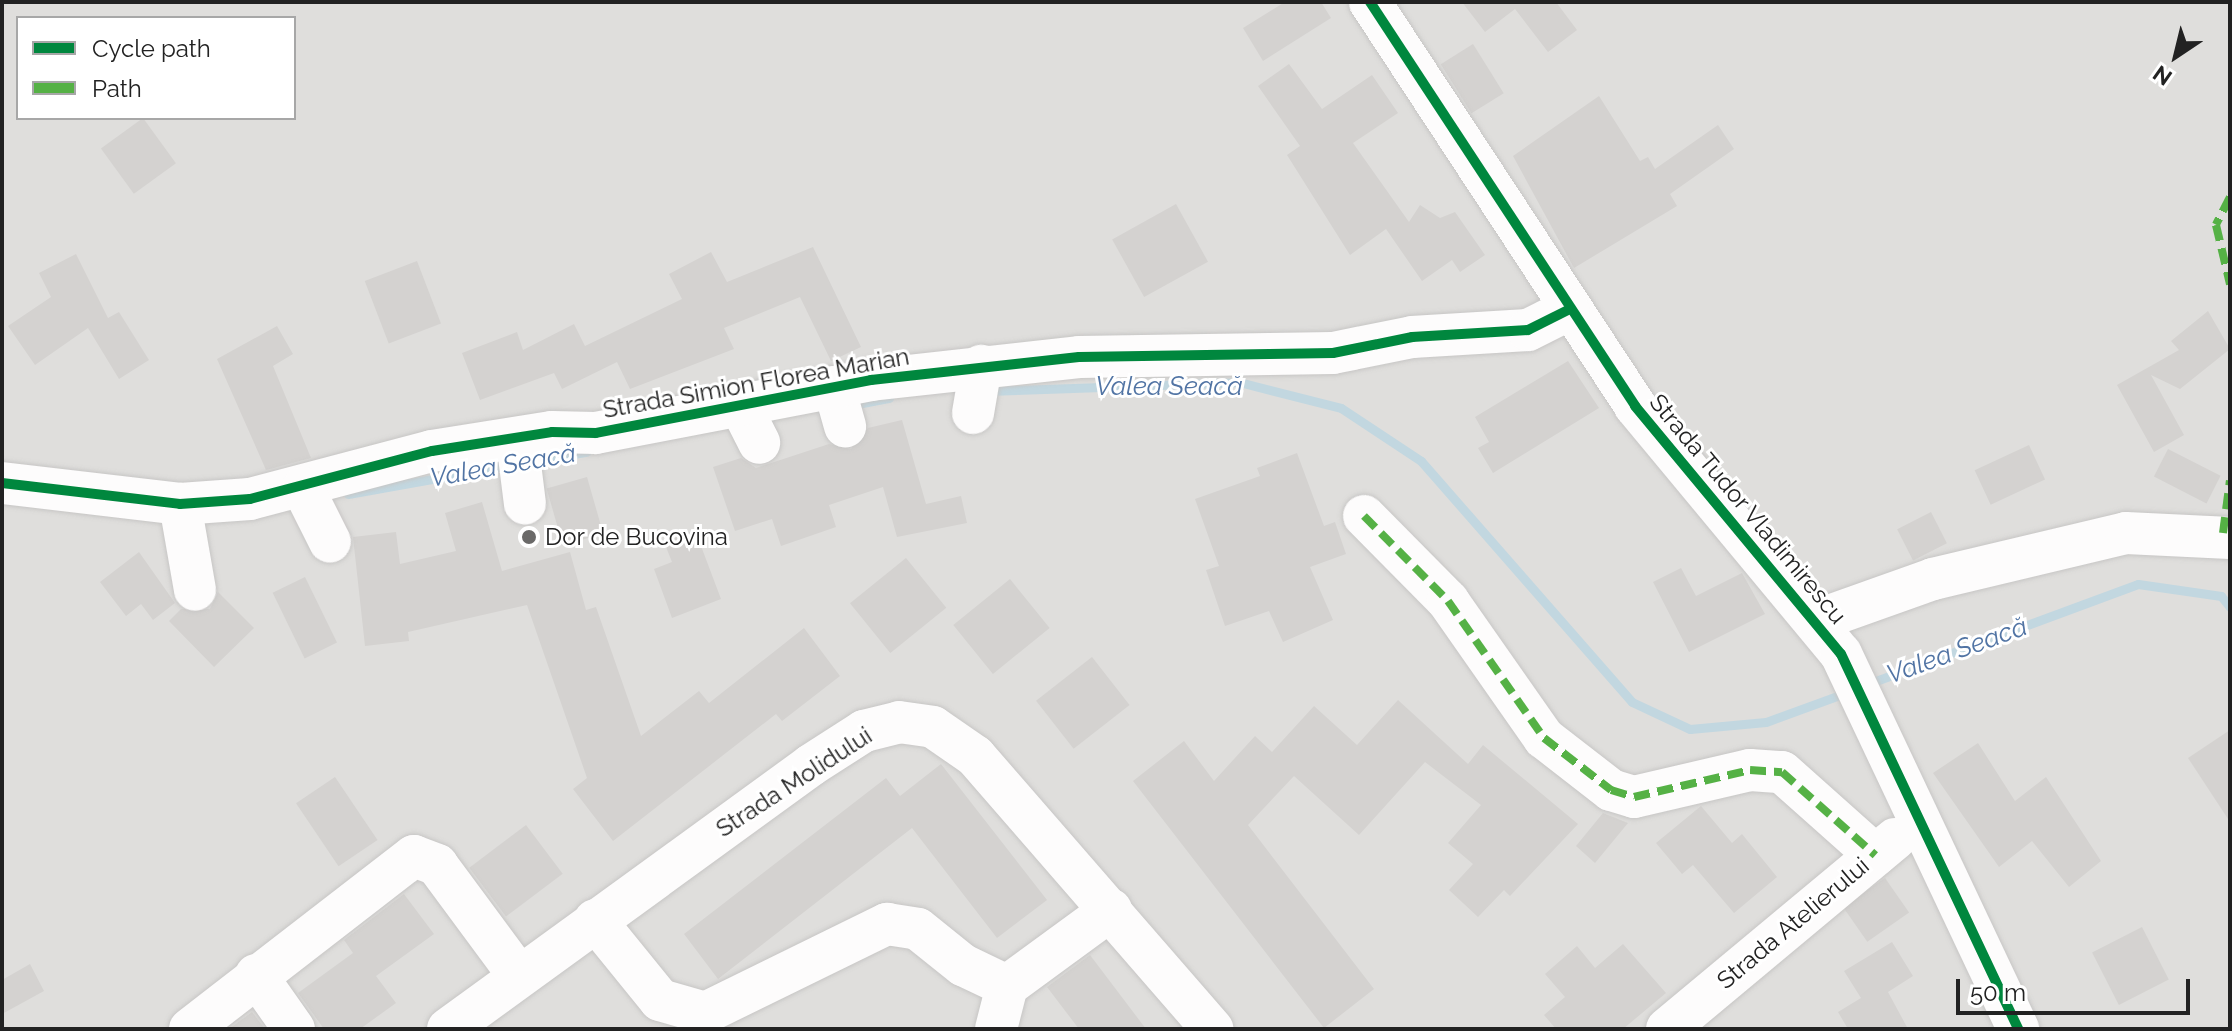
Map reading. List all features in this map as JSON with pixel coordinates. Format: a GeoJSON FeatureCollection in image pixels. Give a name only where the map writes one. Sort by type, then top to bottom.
{"type":"FeatureCollection","features":[{"type":"Feature","properties":{"kind":"street","name":"Strada Tudor Vladimirescu"},"geometry":{"type":"LineString","coordinates":[[1370,2],[1568,310],[1688,476],[1818,620],[1841,654],[1883,737],[2018,1029]]}},
{"type":"Feature","properties":{"kind":"street","name":"Strada Simion Florea Marian"},"geometry":{"type":"LineString","coordinates":[[2,483],[182,515],[303,488],[432,451],[521,469],[840,406],[978,387],[1333,353],[1412,337],[1528,330],[1568,310]]}},
{"type":"Feature","properties":{"kind":"street"},"geometry":{"type":"LineString","coordinates":[[303,488],[330,542]]}},
{"type":"Feature","properties":{"kind":"street"},"geometry":{"type":"LineString","coordinates":[[182,515],[195,590]]}},
{"type":"Feature","properties":{"kind":"street"},"geometry":{"type":"LineString","coordinates":[[1364,516],[1448,601],[1544,738],[1587,774],[1634,797],[1750,770],[1782,772],[1875,855]]}},
{"type":"Feature","properties":{"kind":"street"},"geometry":{"type":"LineString","coordinates":[[1818,620],[1933,579],[2126,533],[2230,538]]}},
{"type":"Feature","properties":{"kind":"street","name":"Strada Molidului"},"geometry":{"type":"LineString","coordinates":[[448,1029],[595,920],[864,731],[899,722],[933,727],[975,756],[1212,1029]]}},
{"type":"Feature","properties":{"kind":"street","name":"Strada Atelierului"},"geometry":{"type":"LineString","coordinates":[[1667,1029],[1921,818]]}},
{"type":"Feature","properties":{"kind":"street"},"geometry":{"type":"LineString","coordinates":[[190,1029],[414,856],[437,865],[519,976]]}},
{"type":"Feature","properties":{"kind":"street"},"geometry":{"type":"LineString","coordinates":[[996,1029],[1007,986],[1111,910]]}},
{"type":"Feature","properties":{"kind":"street"},"geometry":{"type":"LineString","coordinates":[[595,920],[660,1000],[679,1011],[705,1013],[853,935],[896,924],[918,929],[963,965],[1007,986]]}},
{"type":"Feature","properties":{"kind":"street"},"geometry":{"type":"LineString","coordinates":[[256,975],[294,1029]]}},
{"type":"Feature","properties":{"kind":"shaded area"},"geometry":{"type":"Polygon","coordinates":[[[2,2],[2230,2],[2230,1029],[2,1029],[2,2]]]}},
{"type":"Feature","properties":{"kind":"building"},"geometry":{"type":"Polygon","coordinates":[[[1285,2],[1321,2],[1331,18],[1263,61],[1243,28],[1285,2]]]}},
{"type":"Feature","properties":{"kind":"building"},"geometry":{"type":"Polygon","coordinates":[[[1462,2],[1556,2],[1577,30],[1548,52],[1515,9],[1485,32],[1462,2]]]}},
{"type":"Feature","properties":{"kind":"building"},"geometry":{"type":"Polygon","coordinates":[[[1473,44],[1504,93],[1472,113],[1441,64],[1473,44]]]}},
{"type":"Feature","properties":{"kind":"building"},"geometry":{"type":"Polygon","coordinates":[[[1289,64],[1322,109],[1372,75],[1398,113],[1353,143],[1409,222],[1420,205],[1440,218],[1455,212],[1485,255],[1460,272],[1452,260],[1422,281],[1386,229],[1350,255],[1287,155],[1300,146],[1258,86],[1289,64]]]}},
{"type":"Feature","properties":{"kind":"building"},"geometry":{"type":"Polygon","coordinates":[[[1599,96],[1640,161],[1648,157],[1655,169],[1718,125],[1734,149],[1670,194],[1677,206],[1574,268],[1513,156],[1599,96]]]}},
{"type":"Feature","properties":{"kind":"building"},"geometry":{"type":"Polygon","coordinates":[[[144,120],[176,163],[134,194],[101,149],[144,120]]]}},
{"type":"Feature","properties":{"kind":"building"},"geometry":{"type":"Polygon","coordinates":[[[1176,204],[1208,262],[1144,297],[1112,239],[1176,204]]]}},
{"type":"Feature","properties":{"kind":"building"},"geometry":{"type":"Polygon","coordinates":[[[813,247],[861,347],[831,361],[800,297],[724,328],[734,349],[630,389],[617,362],[562,389],[554,373],[480,400],[462,353],[517,332],[523,350],[574,324],[585,346],[682,299],[669,274],[711,252],[727,282],[813,247]]]}},
{"type":"Feature","properties":{"kind":"building"},"geometry":{"type":"Polygon","coordinates":[[[76,254],[108,318],[119,312],[149,360],[119,379],[88,328],[35,365],[8,326],[51,297],[39,273],[76,254]]]}},
{"type":"Feature","properties":{"kind":"building"},"geometry":{"type":"Polygon","coordinates":[[[417,261],[441,324],[389,344],[365,281],[417,261]]]}},
{"type":"Feature","properties":{"kind":"building"},"geometry":{"type":"Polygon","coordinates":[[[2208,311],[2230,349],[2180,389],[2151,375],[2184,435],[2154,452],[2117,385],[2179,350],[2171,341],[2208,311]]]}},
{"type":"Feature","properties":{"kind":"building"},"geometry":{"type":"Polygon","coordinates":[[[277,326],[293,354],[273,366],[311,458],[266,470],[217,359],[277,326]]]}},
{"type":"Feature","properties":{"kind":"building"},"geometry":{"type":"Polygon","coordinates":[[[1568,361],[1599,408],[1493,473],[1478,448],[1489,442],[1475,417],[1568,361]]]}},
{"type":"Feature","properties":{"kind":"building"},"geometry":{"type":"Polygon","coordinates":[[[902,420],[926,504],[961,496],[967,523],[897,537],[883,487],[829,505],[836,527],[781,546],[772,519],[735,531],[713,467],[741,458],[756,468],[829,444],[851,449],[868,428],[902,420]]]}},
{"type":"Feature","properties":{"kind":"building"},"geometry":{"type":"Polygon","coordinates":[[[2029,445],[2045,479],[1991,505],[1975,470],[2029,445]]]}},
{"type":"Feature","properties":{"kind":"building"},"geometry":{"type":"Polygon","coordinates":[[[2168,449],[2221,476],[2206,503],[2154,477],[2168,449]]]}},
{"type":"Feature","properties":{"kind":"building"},"geometry":{"type":"Polygon","coordinates":[[[1297,453],[1324,526],[1335,522],[1346,554],[1310,567],[1333,620],[1283,642],[1269,611],[1225,626],[1206,570],[1219,566],[1195,499],[1260,476],[1257,468],[1297,453]]]}},
{"type":"Feature","properties":{"kind":"building"},"geometry":{"type":"Polygon","coordinates":[[[587,477],[603,534],[563,545],[547,489],[587,477]]]}},
{"type":"Feature","properties":{"kind":"building"},"geometry":{"type":"Polygon","coordinates":[[[482,502],[502,571],[570,552],[586,610],[596,607],[641,736],[699,691],[709,703],[804,628],[840,676],[782,721],[776,714],[613,841],[573,789],[587,778],[527,605],[408,632],[409,641],[365,646],[353,537],[396,532],[400,564],[456,551],[445,513],[482,502]]]}},
{"type":"Feature","properties":{"kind":"building"},"geometry":{"type":"Polygon","coordinates":[[[1931,512],[1947,543],[1913,560],[1897,529],[1931,512]]]}},
{"type":"Feature","properties":{"kind":"building"},"geometry":{"type":"Polygon","coordinates":[[[695,530],[721,599],[672,618],[654,569],[672,562],[664,542],[695,530]]]}},
{"type":"Feature","properties":{"kind":"building"},"geometry":{"type":"Polygon","coordinates":[[[139,552],[175,603],[153,620],[141,604],[126,616],[100,582],[139,552]]]}},
{"type":"Feature","properties":{"kind":"building"},"geometry":{"type":"Polygon","coordinates":[[[906,558],[946,608],[890,653],[850,603],[906,558]]]}},
{"type":"Feature","properties":{"kind":"building"},"geometry":{"type":"Polygon","coordinates":[[[1681,568],[1696,596],[1742,573],[1765,614],[1689,652],[1653,582],[1681,568]]]}},
{"type":"Feature","properties":{"kind":"building"},"geometry":{"type":"Polygon","coordinates":[[[305,577],[337,643],[305,658],[273,593],[305,577]]]}},
{"type":"Feature","properties":{"kind":"building"},"geometry":{"type":"Polygon","coordinates":[[[1010,579],[1050,628],[993,674],[953,625],[1010,579]]]}},
{"type":"Feature","properties":{"kind":"building"},"geometry":{"type":"Polygon","coordinates":[[[218,592],[254,628],[214,667],[169,621],[181,609],[210,609],[218,592]]]}},
{"type":"Feature","properties":{"kind":"building"},"geometry":{"type":"Polygon","coordinates":[[[1092,657],[1130,705],[1074,749],[1036,701],[1092,657]]]}},
{"type":"Feature","properties":{"kind":"building"},"geometry":{"type":"Polygon","coordinates":[[[1398,700],[1468,764],[1483,745],[1578,824],[1510,896],[1504,890],[1478,917],[1449,890],[1473,864],[1448,843],[1481,805],[1425,762],[1359,835],[1294,776],[1248,825],[1374,989],[1324,1028],[1133,781],[1184,741],[1214,781],[1255,736],[1272,752],[1314,706],[1357,745],[1398,700]]]}},
{"type":"Feature","properties":{"kind":"building"},"geometry":{"type":"Polygon","coordinates":[[[2230,730],[2230,822],[2188,758],[2230,730]]]}},
{"type":"Feature","properties":{"kind":"building"},"geometry":{"type":"Polygon","coordinates":[[[1978,743],[2015,801],[2046,777],[2101,861],[2069,887],[2032,841],[1999,867],[1933,773],[1978,743]]]}},
{"type":"Feature","properties":{"kind":"building"},"geometry":{"type":"Polygon","coordinates":[[[941,764],[1047,900],[997,938],[912,828],[718,979],[684,934],[886,778],[900,796],[941,764]]]}},
{"type":"Feature","properties":{"kind":"building"},"geometry":{"type":"Polygon","coordinates":[[[335,777],[377,840],[339,866],[296,803],[335,777]]]}},
{"type":"Feature","properties":{"kind":"building"},"geometry":{"type":"Polygon","coordinates":[[[1701,806],[1732,843],[1742,834],[1777,877],[1734,913],[1693,865],[1682,874],[1656,843],[1701,806]]]}},
{"type":"Feature","properties":{"kind":"building"},"geometry":{"type":"Polygon","coordinates":[[[1603,813],[1628,823],[1595,863],[1576,846],[1603,813]]]}},
{"type":"Feature","properties":{"kind":"building"},"geometry":{"type":"Polygon","coordinates":[[[526,825],[563,874],[506,916],[469,868],[526,825]]]}},
{"type":"Feature","properties":{"kind":"building"},"geometry":{"type":"Polygon","coordinates":[[[1885,878],[1909,912],[1867,942],[1843,907],[1885,878]]]}},
{"type":"Feature","properties":{"kind":"building"},"geometry":{"type":"Polygon","coordinates":[[[404,894],[434,934],[376,976],[396,1003],[360,1029],[324,1029],[298,993],[353,953],[344,940],[404,894]]]}},
{"type":"Feature","properties":{"kind":"building"},"geometry":{"type":"Polygon","coordinates":[[[2142,927],[2169,980],[2119,1005],[2092,952],[2142,927]]]}},
{"type":"Feature","properties":{"kind":"building"},"geometry":{"type":"Polygon","coordinates":[[[1892,942],[1913,976],[1888,992],[1908,1029],[1848,1029],[1838,1012],[1861,998],[1844,971],[1892,942]]]}},
{"type":"Feature","properties":{"kind":"building"},"geometry":{"type":"Polygon","coordinates":[[[1623,944],[1666,993],[1623,1029],[1556,1029],[1544,1015],[1565,997],[1545,974],[1577,946],[1595,968],[1623,944]]]}},
{"type":"Feature","properties":{"kind":"building"},"geometry":{"type":"Polygon","coordinates":[[[1090,955],[1146,1029],[1079,1029],[1047,987],[1090,955]]]}},
{"type":"Feature","properties":{"kind":"building"},"geometry":{"type":"Polygon","coordinates":[[[30,964],[44,991],[2,1014],[2,980],[30,964]]]}},
{"type":"Feature","properties":{"kind":"building"},"geometry":{"type":"Polygon","coordinates":[[[252,1012],[265,1029],[229,1029],[252,1012]]]}},
{"type":"Feature","properties":{"kind":"waterway","name":"Valea Seacă"},"geometry":{"type":"LineString","coordinates":[[987,391],[1239,382],[1341,408],[1421,461],[1632,702],[1690,729],[1766,722],[1848,692]]}},
{"type":"Feature","properties":{"kind":"waterway","name":"Valea Seacă"},"geometry":{"type":"LineString","coordinates":[[852,405],[889,398]]}},
{"type":"Feature","properties":{"kind":"waterway","name":"Valea Seacă"},"geometry":{"type":"LineString","coordinates":[[529,462],[586,452]]}},
{"type":"Feature","properties":{"kind":"waterway","name":"Valea Seacă"},"geometry":{"type":"LineString","coordinates":[[348,494],[511,465]]}},
{"type":"Feature","properties":{"kind":"waterway","name":"Valea Seacă"},"geometry":{"type":"LineString","coordinates":[[1865,685],[2138,584],[2221,596],[2230,607]]}},
{"type":"Feature","properties":{"kind":"marked path"},"geometry":{"type":"LineString","coordinates":[[2230,197],[2216,225],[2230,284]]}},
{"type":"Feature","properties":{"kind":"marked path"},"geometry":{"type":"LineString","coordinates":[[2223,533],[2230,480]]}},
{"type":"Feature","properties":{"kind":"marked path"},"geometry":{"type":"LineString","coordinates":[[1364,516],[1448,601],[1544,738],[1611,790],[1634,797],[1750,770],[1782,772],[1875,855]]}},
{"type":"Feature","properties":{"kind":"cycle path"},"geometry":{"type":"LineString","coordinates":[[1370,2],[1635,406],[1841,654],[2018,1029]]}},
{"type":"Feature","properties":{"kind":"cycle path"},"geometry":{"type":"LineString","coordinates":[[2,483],[180,504],[250,499],[432,451],[552,432],[596,433],[871,380],[1079,357],[1333,353],[1412,337],[1528,330],[1568,310]]}},
{"type":"Feature","properties":{"kind":"place","name":"Dor de Bucovina"},"geometry":{"type":"Point","coordinates":[529,537]}}]}
